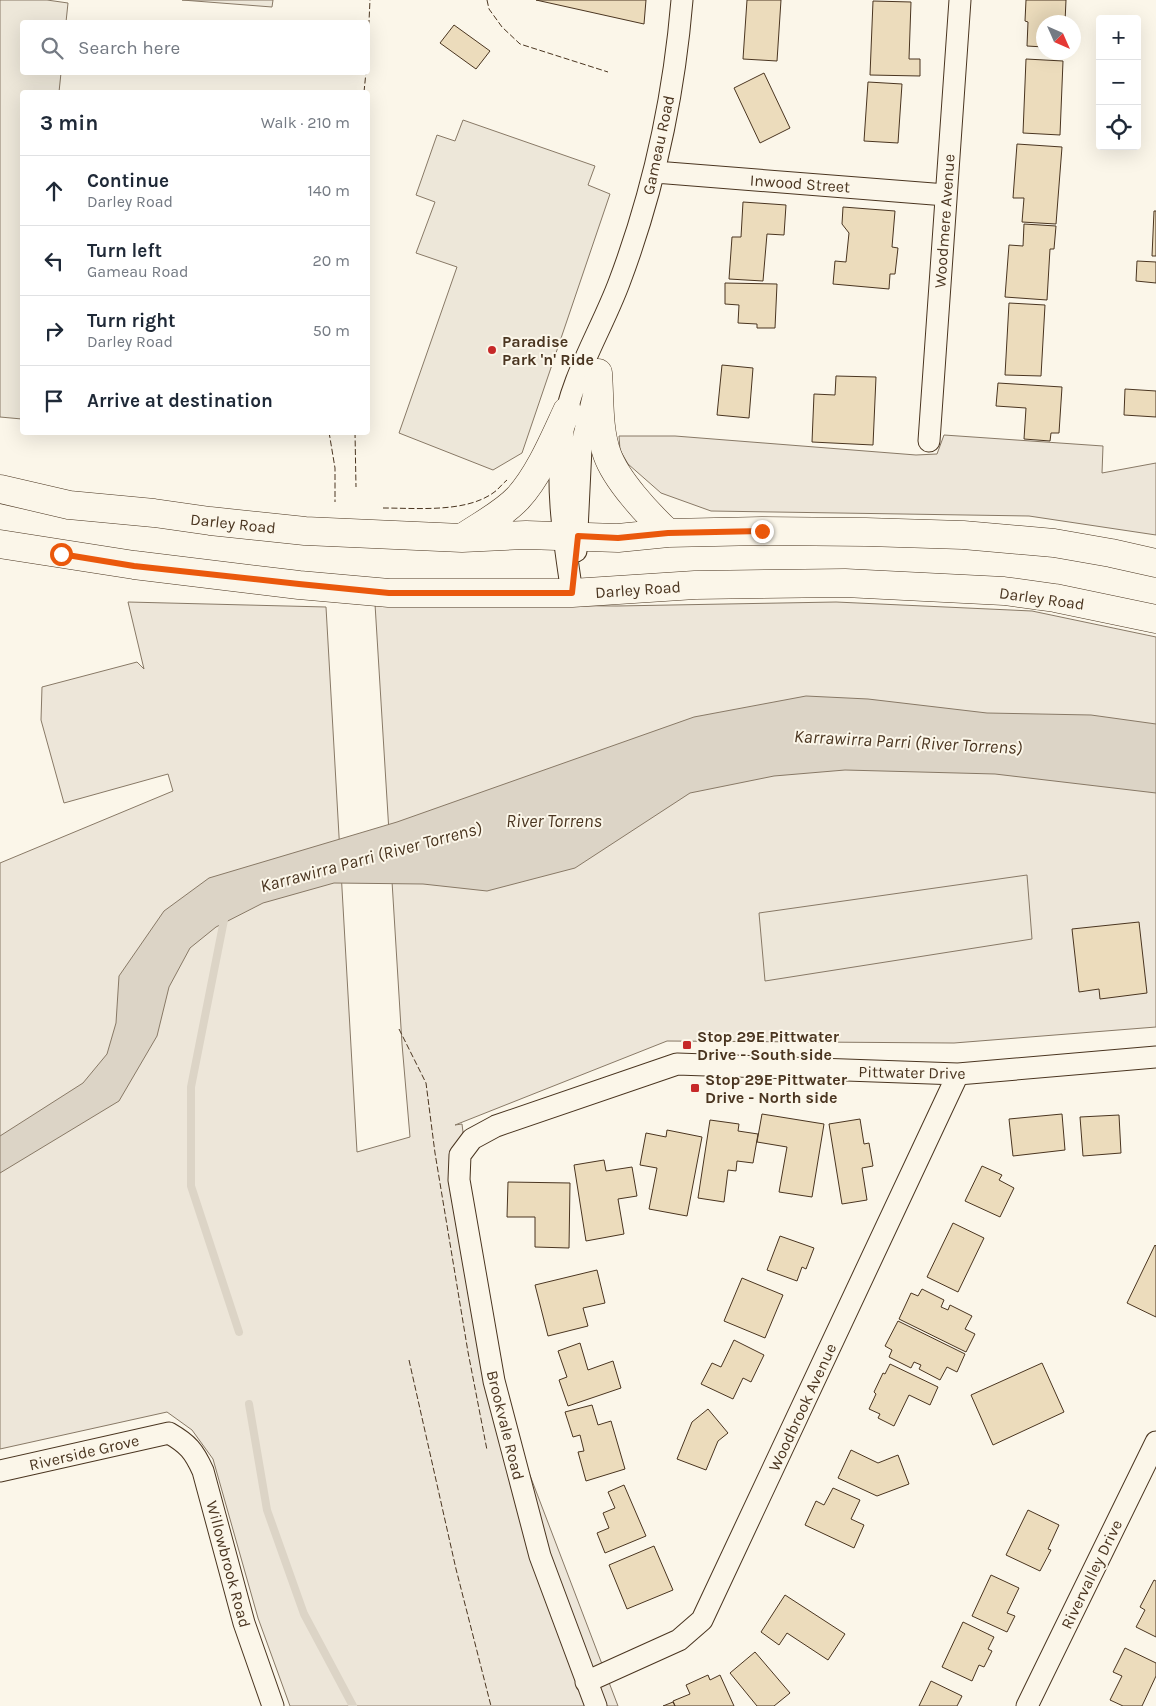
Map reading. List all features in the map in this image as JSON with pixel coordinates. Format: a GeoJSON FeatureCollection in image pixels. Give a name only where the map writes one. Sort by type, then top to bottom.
{"type":"FeatureCollection","features":[{"type":"Feature","properties":{"kind":"main road"},"geometry":{"type":"LineString","coordinates":[[598,373],[602,430],[606,453],[614,468],[637,500],[668,533]]}},
{"type":"Feature","properties":{"kind":"main road"},"geometry":{"type":"LineString","coordinates":[[462,538],[519,497],[536,472],[567,411]]}},
{"type":"Feature","properties":{"kind":"main road","name":"Darley Road"},"geometry":{"type":"LineString","coordinates":[[0,489],[69,505],[304,531],[462,538],[526,535],[618,538],[668,533],[866,532],[963,535],[1054,543],[1156,563]]}},
{"type":"Feature","properties":{"kind":"main road","name":"Darley Road"},"geometry":{"type":"LineString","coordinates":[[0,544],[134,566],[389,593],[572,593],[695,585],[854,583],[1013,592],[1055,598],[1156,619]]}},
{"type":"Feature","properties":{"kind":"street","name":"Gameau Road"},"geometry":{"type":"LineString","coordinates":[[572,593],[570,536],[581,448],[618,286],[655,172],[674,69],[682,0]]}},
{"type":"Feature","properties":{"kind":"street","name":"Woodmere Avenue"},"geometry":{"type":"LineString","coordinates":[[929,441],[960,0]]}},
{"type":"Feature","properties":{"kind":"street","name":"Inwood Street"},"geometry":{"type":"LineString","coordinates":[[655,172],[946,194]]}},
{"type":"Feature","properties":{"kind":"street","name":"Gameau Road"},"geometry":{"type":"LineString","coordinates":[[570,536],[559,488],[559,462],[568,402],[618,286]]}},
{"type":"Feature","properties":{"kind":"street","name":"Pittwater Drive"},"geometry":{"type":"LineString","coordinates":[[472,1139],[496,1126],[677,1064],[958,1074],[1156,1056]]}},
{"type":"Feature","properties":{"kind":"street","name":"Woodbrook Avenue"},"geometry":{"type":"LineString","coordinates":[[586,1682],[679,1640],[702,1620],[958,1074]]}},
{"type":"Feature","properties":{"kind":"street","name":"Brookvale Road"},"geometry":{"type":"LineString","coordinates":[[472,1139],[460,1155],[459,1180],[494,1381],[540,1556],[596,1706]]}},
{"type":"Feature","properties":{"kind":"street","name":"Riverside Grove"},"geometry":{"type":"LineString","coordinates":[[0,1471],[169,1433]]}},
{"type":"Feature","properties":{"kind":"street","name":"Willowbrook Road"},"geometry":{"type":"LineString","coordinates":[[169,1433],[185,1442],[195,1453],[203,1471],[244,1623],[274,1706]]}},
{"type":"Feature","properties":{"kind":"street","name":"Rivervalley Drive"},"geometry":{"type":"LineString","coordinates":[[1027,1706],[1156,1442]]}},
{"type":"Feature","properties":{"kind":"shaded area"},"geometry":{"type":"Polygon","coordinates":[[[0,0],[47,0],[68,3],[66,20],[20,20],[20,75],[61,75],[59,90],[20,90],[20,419],[0,417],[0,0]]]}},
{"type":"Feature","properties":{"kind":"shaded area"},"geometry":{"type":"Polygon","coordinates":[[[182,0],[273,0],[272,7],[182,0]]]}},
{"type":"Feature","properties":{"kind":"shaded area","name":"Paradise Park 'n' Ride"},"geometry":{"type":"Polygon","coordinates":[[[463,120],[595,166],[588,185],[610,194],[522,453],[493,470],[399,433],[457,267],[416,253],[435,202],[416,195],[437,135],[455,141],[463,120]]]}},
{"type":"Feature","properties":{"kind":"shaded area"},"geometry":{"type":"Polygon","coordinates":[[[944,435],[1103,446],[1102,473],[1156,463],[1156,535],[1029,516],[711,511],[661,493],[628,464],[620,450],[619,436],[675,436],[916,455],[937,454],[944,435]]]}},
{"type":"Feature","properties":{"kind":"shaded area"},"geometry":{"type":"Polygon","coordinates":[[[128,602],[326,607],[357,1152],[410,1137],[402,1044],[375,604],[617,606],[836,602],[1032,611],[1156,637],[1156,1027],[954,1043],[667,1041],[455,1125],[462,1124],[494,1381],[618,1706],[290,1706],[258,1618],[213,1459],[192,1430],[167,1412],[0,1449],[0,863],[173,791],[168,774],[64,803],[41,720],[42,687],[137,662],[144,669],[128,602]]]}},
{"type":"Feature","properties":{"kind":"shaded area"},"geometry":{"type":"Polygon","coordinates":[[[1027,875],[1032,939],[765,981],[759,913],[1027,875]]]}},
{"type":"Feature","properties":{"kind":"water","name":"River Torrens"},"geometry":{"type":"Polygon","coordinates":[[[806,696],[868,699],[987,713],[1091,715],[1156,724],[1156,793],[995,774],[845,770],[774,776],[690,793],[575,868],[487,891],[423,884],[334,883],[263,903],[216,927],[190,948],[169,987],[157,1036],[119,1101],[0,1173],[0,1136],[83,1083],[107,1054],[116,1023],[119,976],[164,911],[209,878],[397,822],[694,717],[806,696]]]}},
{"type":"Feature","properties":{"kind":"building"},"geometry":{"type":"Polygon","coordinates":[[[536,0],[646,0],[644,24],[536,0]]]}},
{"type":"Feature","properties":{"kind":"building"},"geometry":{"type":"Polygon","coordinates":[[[747,0],[781,0],[777,61],[743,59],[747,0]]]}},
{"type":"Feature","properties":{"kind":"building"},"geometry":{"type":"Polygon","coordinates":[[[1026,0],[1066,0],[1065,15],[1036,15],[1036,47],[1027,46],[1028,22],[1025,21],[1026,0]]]}},
{"type":"Feature","properties":{"kind":"building"},"geometry":{"type":"Polygon","coordinates":[[[873,1],[911,2],[909,59],[920,59],[920,76],[870,75],[873,1]]]}},
{"type":"Feature","properties":{"kind":"building"},"geometry":{"type":"Polygon","coordinates":[[[454,25],[490,51],[476,69],[440,43],[454,25]]]}},
{"type":"Feature","properties":{"kind":"building"},"geometry":{"type":"Polygon","coordinates":[[[1026,59],[1063,61],[1060,135],[1023,133],[1026,59]]]}},
{"type":"Feature","properties":{"kind":"building"},"geometry":{"type":"Polygon","coordinates":[[[764,73],[790,128],[760,143],[734,88],[764,73]]]}},
{"type":"Feature","properties":{"kind":"building"},"geometry":{"type":"Polygon","coordinates":[[[868,82],[902,84],[898,143],[864,141],[868,82]]]}},
{"type":"Feature","properties":{"kind":"building"},"geometry":{"type":"Polygon","coordinates":[[[1017,144],[1062,147],[1056,224],[1022,222],[1024,198],[1013,198],[1017,144]]]}},
{"type":"Feature","properties":{"kind":"building"},"geometry":{"type":"Polygon","coordinates":[[[743,202],[786,205],[784,235],[767,234],[763,281],[729,279],[732,237],[741,237],[743,202]]]}},
{"type":"Feature","properties":{"kind":"building"},"geometry":{"type":"Polygon","coordinates":[[[843,207],[895,211],[892,247],[898,248],[895,274],[890,274],[889,289],[833,284],[835,261],[846,262],[849,233],[842,224],[843,207]]]}},
{"type":"Feature","properties":{"kind":"building"},"geometry":{"type":"Polygon","coordinates":[[[1154,211],[1156,211],[1156,256],[1152,256],[1154,211]]]}},
{"type":"Feature","properties":{"kind":"building"},"geometry":{"type":"Polygon","coordinates":[[[1024,224],[1056,226],[1054,249],[1050,249],[1047,300],[1005,297],[1009,245],[1023,246],[1024,224]]]}},
{"type":"Feature","properties":{"kind":"building"},"geometry":{"type":"Polygon","coordinates":[[[1137,261],[1156,262],[1156,283],[1136,281],[1137,261]]]}},
{"type":"Feature","properties":{"kind":"building"},"geometry":{"type":"Polygon","coordinates":[[[725,283],[777,284],[775,328],[757,328],[757,324],[738,323],[739,305],[725,304],[725,283]]]}},
{"type":"Feature","properties":{"kind":"building"},"geometry":{"type":"Polygon","coordinates":[[[1009,303],[1045,305],[1041,376],[1005,375],[1009,303]]]}},
{"type":"Feature","properties":{"kind":"building"},"geometry":{"type":"Polygon","coordinates":[[[722,365],[753,368],[749,418],[717,415],[722,365]]]}},
{"type":"Feature","properties":{"kind":"building"},"geometry":{"type":"Polygon","coordinates":[[[836,376],[876,377],[873,445],[812,442],[814,394],[835,395],[836,376]]]}},
{"type":"Feature","properties":{"kind":"building"},"geometry":{"type":"Polygon","coordinates":[[[998,383],[1062,387],[1059,433],[1051,433],[1050,441],[1024,439],[1026,408],[996,406],[998,383]]]}},
{"type":"Feature","properties":{"kind":"building"},"geometry":{"type":"Polygon","coordinates":[[[1125,389],[1156,391],[1156,417],[1124,415],[1125,389]]]}},
{"type":"Feature","properties":{"kind":"building"},"geometry":{"type":"Polygon","coordinates":[[[1139,922],[1147,993],[1100,999],[1099,989],[1079,992],[1072,929],[1139,922]]]}},
{"type":"Feature","properties":{"kind":"building"},"geometry":{"type":"Polygon","coordinates":[[[762,1114],[824,1124],[812,1197],[779,1192],[787,1147],[757,1142],[762,1114]]]}},
{"type":"Feature","properties":{"kind":"building"},"geometry":{"type":"Polygon","coordinates":[[[1062,1114],[1065,1150],[1013,1156],[1009,1119],[1062,1114]]]}},
{"type":"Feature","properties":{"kind":"building"},"geometry":{"type":"Polygon","coordinates":[[[1119,1115],[1121,1153],[1083,1156],[1080,1117],[1119,1115]]]}},
{"type":"Feature","properties":{"kind":"building"},"geometry":{"type":"Polygon","coordinates":[[[860,1119],[864,1144],[869,1143],[873,1166],[862,1168],[867,1200],[842,1204],[829,1124],[860,1119]]]}},
{"type":"Feature","properties":{"kind":"building"},"geometry":{"type":"Polygon","coordinates":[[[710,1120],[739,1124],[738,1131],[758,1134],[753,1163],[737,1161],[736,1171],[728,1170],[724,1202],[698,1198],[710,1120]]]}},
{"type":"Feature","properties":{"kind":"building"},"geometry":{"type":"Polygon","coordinates":[[[667,1130],[702,1137],[687,1216],[649,1209],[657,1168],[640,1165],[646,1133],[666,1137],[667,1130]]]}},
{"type":"Feature","properties":{"kind":"building"},"geometry":{"type":"Polygon","coordinates":[[[604,1160],[606,1171],[632,1167],[637,1196],[618,1199],[624,1234],[586,1241],[574,1165],[604,1160]]]}},
{"type":"Feature","properties":{"kind":"building"},"geometry":{"type":"Polygon","coordinates":[[[982,1166],[1002,1175],[999,1180],[1014,1188],[1000,1217],[965,1201],[982,1166]]]}},
{"type":"Feature","properties":{"kind":"building"},"geometry":{"type":"Polygon","coordinates":[[[508,1182],[570,1183],[569,1248],[535,1247],[535,1217],[507,1217],[508,1182]]]}},
{"type":"Feature","properties":{"kind":"building"},"geometry":{"type":"Polygon","coordinates":[[[953,1223],[984,1238],[958,1292],[927,1277],[953,1223]]]}},
{"type":"Feature","properties":{"kind":"building"},"geometry":{"type":"Polygon","coordinates":[[[780,1236],[814,1248],[806,1269],[802,1267],[797,1281],[767,1270],[780,1236]]]}},
{"type":"Feature","properties":{"kind":"building"},"geometry":{"type":"Polygon","coordinates":[[[1156,1246],[1156,1317],[1127,1303],[1156,1246]]]}},
{"type":"Feature","properties":{"kind":"building"},"geometry":{"type":"Polygon","coordinates":[[[597,1270],[605,1303],[583,1308],[588,1326],[548,1336],[535,1285],[597,1270]]]}},
{"type":"Feature","properties":{"kind":"building"},"geometry":{"type":"Polygon","coordinates":[[[742,1278],[783,1295],[765,1338],[724,1321],[742,1278]]]}},
{"type":"Feature","properties":{"kind":"building"},"geometry":{"type":"Polygon","coordinates":[[[922,1289],[944,1300],[941,1307],[948,1310],[950,1305],[972,1316],[965,1329],[975,1334],[966,1352],[899,1319],[911,1293],[918,1296],[922,1289]]]}},
{"type":"Feature","properties":{"kind":"building"},"geometry":{"type":"Polygon","coordinates":[[[898,1321],[965,1354],[957,1372],[947,1367],[940,1380],[919,1369],[921,1365],[914,1362],[911,1368],[889,1357],[892,1350],[885,1346],[898,1321]]]}},
{"type":"Feature","properties":{"kind":"building"},"geometry":{"type":"Polygon","coordinates":[[[734,1340],[764,1355],[751,1382],[743,1378],[733,1399],[701,1384],[712,1363],[721,1367],[734,1340]]]}},
{"type":"Feature","properties":{"kind":"building"},"geometry":{"type":"Polygon","coordinates":[[[580,1343],[588,1370],[613,1361],[621,1388],[568,1406],[559,1380],[567,1377],[558,1351],[580,1343]]]}},
{"type":"Feature","properties":{"kind":"building"},"geometry":{"type":"Polygon","coordinates":[[[1042,1363],[1064,1412],[993,1445],[971,1395],[1042,1363]]]}},
{"type":"Feature","properties":{"kind":"building"},"geometry":{"type":"Polygon","coordinates":[[[890,1364],[938,1387],[930,1405],[909,1395],[894,1426],[878,1418],[880,1414],[869,1409],[876,1394],[874,1392],[883,1373],[885,1374],[890,1364]]]}},
{"type":"Feature","properties":{"kind":"building"},"geometry":{"type":"Polygon","coordinates":[[[592,1405],[598,1425],[611,1421],[625,1469],[586,1481],[578,1452],[584,1451],[580,1435],[573,1437],[565,1412],[592,1405]]]}},
{"type":"Feature","properties":{"kind":"building"},"geometry":{"type":"Polygon","coordinates":[[[708,1409],[728,1433],[718,1441],[706,1470],[677,1459],[692,1422],[708,1409]]]}},
{"type":"Feature","properties":{"kind":"building"},"geometry":{"type":"Polygon","coordinates":[[[851,1450],[878,1463],[898,1455],[909,1484],[877,1496],[838,1478],[851,1450]]]}},
{"type":"Feature","properties":{"kind":"building"},"geometry":{"type":"Polygon","coordinates":[[[624,1485],[646,1536],[605,1553],[597,1533],[609,1528],[603,1513],[615,1508],[608,1492],[624,1485]]]}},
{"type":"Feature","properties":{"kind":"building"},"geometry":{"type":"Polygon","coordinates":[[[833,1488],[860,1500],[851,1519],[864,1525],[854,1548],[805,1525],[816,1501],[824,1505],[833,1488]]]}},
{"type":"Feature","properties":{"kind":"building"},"geometry":{"type":"Polygon","coordinates":[[[1028,1510],[1059,1525],[1048,1549],[1051,1550],[1040,1571],[1006,1555],[1028,1510]]]}},
{"type":"Feature","properties":{"kind":"building"},"geometry":{"type":"Polygon","coordinates":[[[654,1546],[673,1590],[627,1609],[609,1565],[654,1546]]]}},
{"type":"Feature","properties":{"kind":"building"},"geometry":{"type":"Polygon","coordinates":[[[991,1575],[1019,1588],[1007,1613],[1015,1616],[1007,1632],[972,1616],[991,1575]]]}},
{"type":"Feature","properties":{"kind":"building"},"geometry":{"type":"Polygon","coordinates":[[[1154,1580],[1156,1581],[1156,1637],[1136,1627],[1145,1610],[1140,1607],[1154,1580]]]}},
{"type":"Feature","properties":{"kind":"building"},"geometry":{"type":"Polygon","coordinates":[[[785,1595],[845,1634],[828,1660],[787,1633],[779,1645],[761,1632],[785,1595]]]}},
{"type":"Feature","properties":{"kind":"building"},"geometry":{"type":"Polygon","coordinates":[[[963,1622],[994,1637],[988,1649],[992,1651],[984,1667],[979,1665],[972,1681],[942,1667],[963,1622]]]}},
{"type":"Feature","properties":{"kind":"building"},"geometry":{"type":"Polygon","coordinates":[[[1125,1648],[1156,1663],[1156,1676],[1142,1706],[1123,1706],[1110,1700],[1122,1676],[1113,1672],[1125,1648]]]}},
{"type":"Feature","properties":{"kind":"building"},"geometry":{"type":"Polygon","coordinates":[[[755,1652],[790,1693],[774,1706],[757,1706],[730,1673],[755,1652]]]}},
{"type":"Feature","properties":{"kind":"building"},"geometry":{"type":"Polygon","coordinates":[[[708,1675],[710,1680],[720,1675],[734,1706],[675,1706],[673,1701],[690,1694],[686,1685],[708,1675]]]}},
{"type":"Feature","properties":{"kind":"building"},"geometry":{"type":"Polygon","coordinates":[[[931,1681],[962,1696],[957,1706],[919,1706],[931,1681]]]}},
{"type":"Feature","properties":{"kind":"building"},"geometry":{"type":"Polygon","coordinates":[[[673,1702],[675,1706],[663,1706],[673,1702]]]}},
{"type":"Feature","properties":{"kind":"waterway"},"geometry":{"type":"LineString","coordinates":[[225,915],[191,1087],[191,1186],[239,1332]]}},
{"type":"Feature","properties":{"kind":"waterway"},"geometry":{"type":"LineString","coordinates":[[249,1404],[267,1510],[304,1614],[353,1706]]}},
{"type":"Feature","properties":{"kind":"fence"},"geometry":{"type":"LineString","coordinates":[[369,20],[370,0]]}},
{"type":"Feature","properties":{"kind":"fence"},"geometry":{"type":"LineString","coordinates":[[487,0],[489,9],[502,27],[520,44],[608,72]]}},
{"type":"Feature","properties":{"kind":"fence"},"geometry":{"type":"LineString","coordinates":[[364,90],[366,75]]}},
{"type":"Feature","properties":{"kind":"fence"},"geometry":{"type":"LineString","coordinates":[[330,435],[335,468],[335,502]]}},
{"type":"Feature","properties":{"kind":"fence"},"geometry":{"type":"LineString","coordinates":[[355,435],[356,487]]}},
{"type":"Feature","properties":{"kind":"fence"},"geometry":{"type":"LineString","coordinates":[[383,508],[425,509],[469,504],[493,493],[507,480]]}},
{"type":"Feature","properties":{"kind":"fence"},"geometry":{"type":"LineString","coordinates":[[399,1029],[426,1083],[435,1153],[468,1352],[487,1450]]}},
{"type":"Feature","properties":{"kind":"fence"},"geometry":{"type":"LineString","coordinates":[[409,1360],[456,1569],[491,1706]]}},
{"type":"Feature","properties":{"kind":"place","name":"Paradise Park 'n' Ride"},"geometry":{"type":"Point","coordinates":[492,350]}},
{"type":"Feature","properties":{"kind":"place","name":"Stop 29E Pittwater Drive - South side"},"geometry":{"type":"Point","coordinates":[687,1045]}},
{"type":"Feature","properties":{"kind":"place","name":"Stop 29E Pittwater Drive - North side"},"geometry":{"type":"Point","coordinates":[695,1088]}},
{"type":"Feature","properties":{"kind":"route"},"geometry":{"type":"LineString","coordinates":[[61,554],[134,566],[389,593],[572,593],[578,536],[618,538],[668,533],[762,531]]}},
{"type":"Feature","properties":{"kind":"water label","name":"Karrawirra Parri (River Torrens)"},"geometry":{"type":"Point","coordinates":[908,742]}},
{"type":"Feature","properties":{"kind":"water label","name":"Karrawirra Parri (River Torrens)"},"geometry":{"type":"Point","coordinates":[371,857]}}]}
